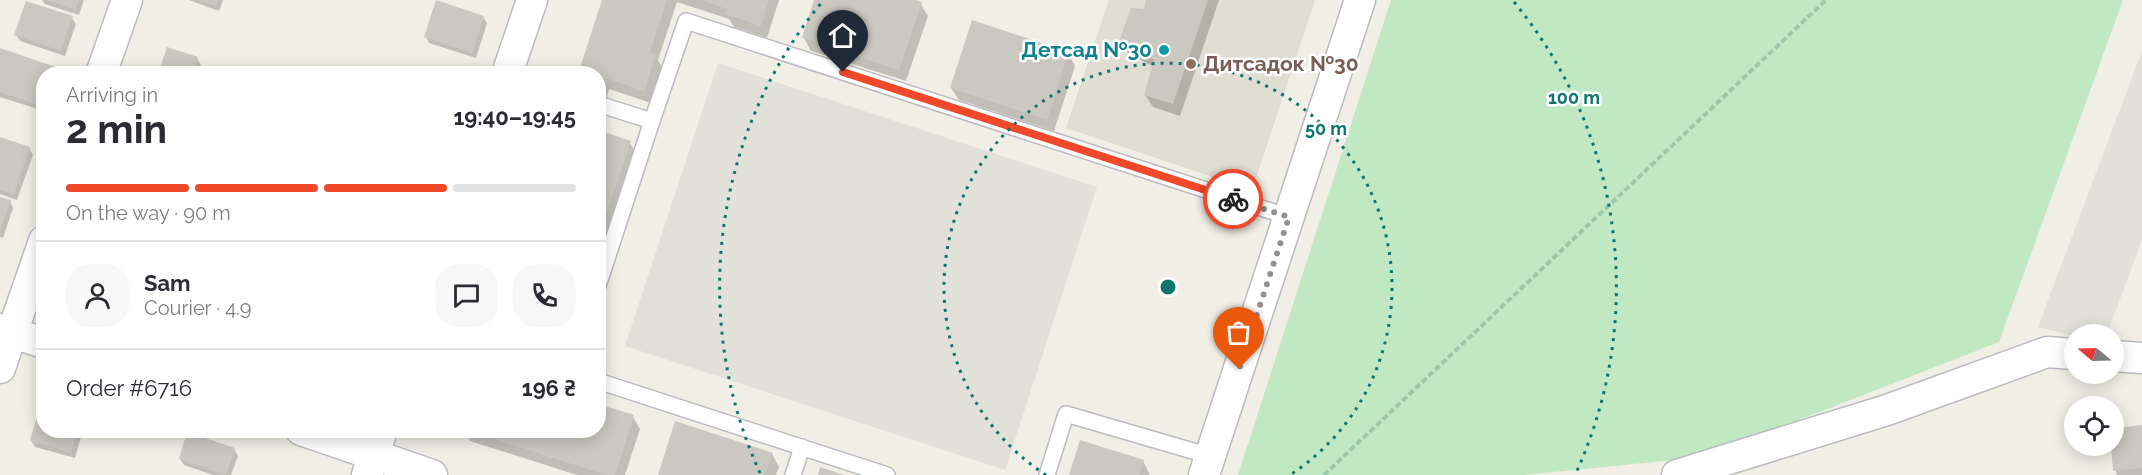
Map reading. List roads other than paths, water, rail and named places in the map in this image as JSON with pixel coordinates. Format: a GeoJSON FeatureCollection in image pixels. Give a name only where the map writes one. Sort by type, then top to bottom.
{"type":"FeatureCollection","features":[{"type":"Feature","properties":{"kind":"street"},"geometry":{"type":"LineString","coordinates":[[104,66],[127,0]]}},
{"type":"Feature","properties":{"kind":"street"},"geometry":{"type":"LineString","coordinates":[[510,66],[532,0]]}},
{"type":"Feature","properties":{"kind":"street"},"geometry":{"type":"LineString","coordinates":[[1207,466],[1360,0]]}},
{"type":"Feature","properties":{"kind":"street"},"geometry":{"type":"LineString","coordinates":[[0,368],[6,331],[36,260]]}},
{"type":"Feature","properties":{"kind":"street"},"geometry":{"type":"LineString","coordinates":[[6,331],[36,340]]}},
{"type":"Feature","properties":{"kind":"street"},"geometry":{"type":"LineString","coordinates":[[1677,475],[1887,410],[2047,352],[2064,353]]}},
{"type":"Feature","properties":{"kind":"street"},"geometry":{"type":"LineString","coordinates":[[2124,357],[2142,358]]}},
{"type":"Feature","properties":{"kind":"street"},"geometry":{"type":"LineString","coordinates":[[325,438],[432,475]]}},
{"type":"Feature","properties":{"kind":"lane"},"geometry":{"type":"LineString","coordinates":[[606,262],[686,21],[1289,217]]}},
{"type":"Feature","properties":{"kind":"lane"},"geometry":{"type":"LineString","coordinates":[[606,107],[652,121]]}},
{"type":"Feature","properties":{"kind":"lane"},"geometry":{"type":"LineString","coordinates":[[606,384],[887,475]]}},
{"type":"Feature","properties":{"kind":"lane"},"geometry":{"type":"LineString","coordinates":[[1047,475],[1066,414],[1207,466]]}},
{"type":"Feature","properties":{"kind":"lane"},"geometry":{"type":"LineString","coordinates":[[793,475],[802,447]]}},
{"type":"Feature","properties":{"kind":"place","name":"Детсад №30"},"geometry":{"type":"Point","coordinates":[1164,50]}},
{"type":"Feature","properties":{"kind":"place","name":"Дитсадок №30"},"geometry":{"type":"Point","coordinates":[1191,64]}}]}
